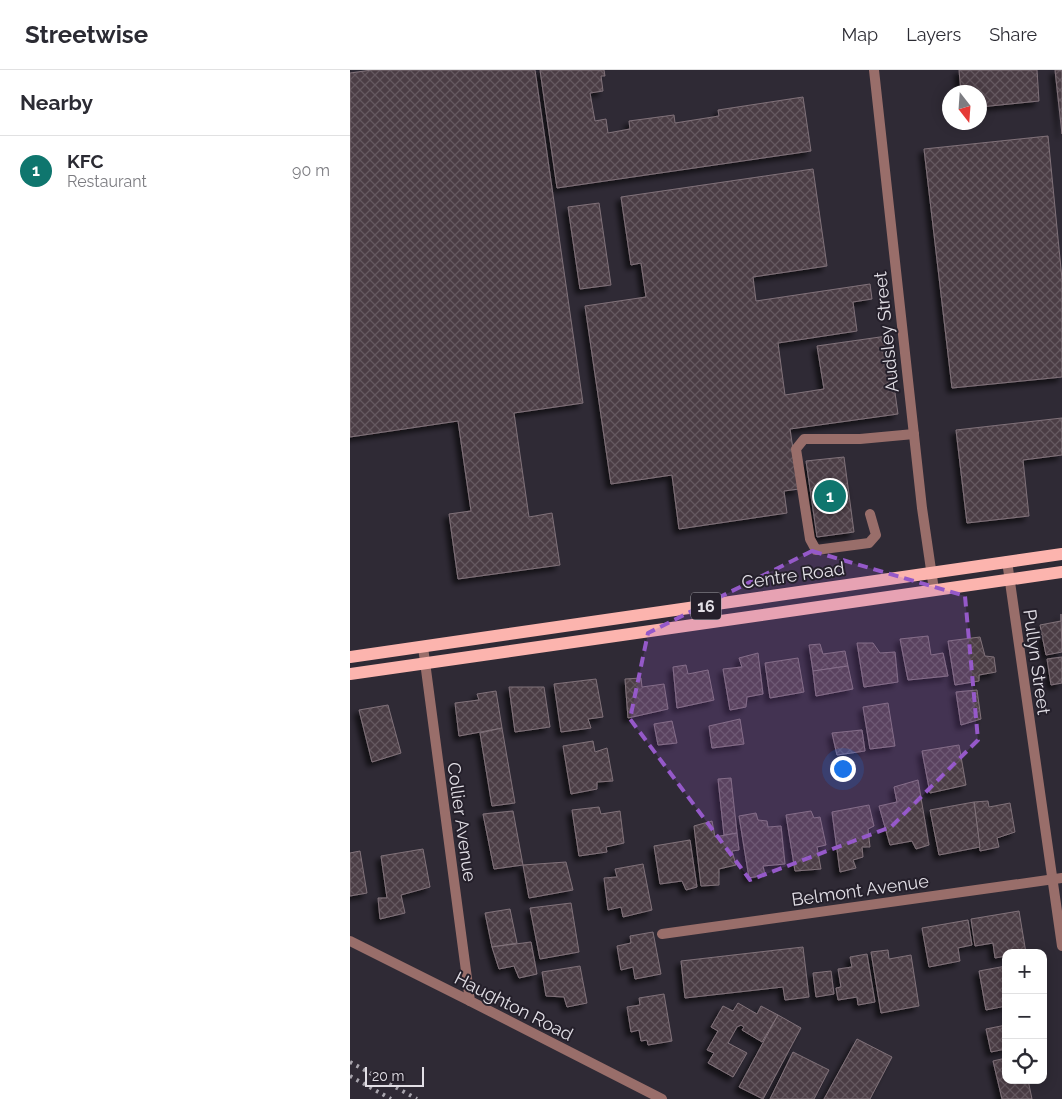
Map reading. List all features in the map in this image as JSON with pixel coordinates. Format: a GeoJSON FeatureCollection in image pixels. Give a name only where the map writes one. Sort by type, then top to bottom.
{"type":"FeatureCollection","features":[{"type":"Feature","properties":{"kind":"main road","name":"Centre Road"},"geometry":{"type":"LineString","coordinates":[[350,657],[1062,554]]}},
{"type":"Feature","properties":{"kind":"main road","name":"Centre Road"},"geometry":{"type":"LineString","coordinates":[[350,674],[1062,572]]}},
{"type":"Feature","properties":{"kind":"street","name":"Audsley Street"},"geometry":{"type":"LineString","coordinates":[[874,70],[930,573],[934,590]]}},
{"type":"Feature","properties":{"kind":"street"},"geometry":{"type":"LineString","coordinates":[[870,514],[876,535],[869,543],[816,550],[810,539],[796,449],[804,439],[860,439],[914,434]]}},
{"type":"Feature","properties":{"kind":"street","name":"Pullyn Street"},"geometry":{"type":"LineString","coordinates":[[1007,562],[1057,879],[1062,946]]}},
{"type":"Feature","properties":{"kind":"street","name":"Collier Avenue"},"geometry":{"type":"LineString","coordinates":[[423,647],[470,1001]]}},
{"type":"Feature","properties":{"kind":"street","name":"Belmont Avenue"},"geometry":{"type":"LineString","coordinates":[[662,934],[1057,879]]}},
{"type":"Feature","properties":{"kind":"street","name":"Haughton Road"},"geometry":{"type":"LineString","coordinates":[[350,941],[662,1099]]}},
{"type":"Feature","properties":{"kind":"highlighted area"},"geometry":{"type":"Polygon","coordinates":[[[812,551],[965,596],[978,740],[891,827],[750,880],[630,719],[648,633],[812,551]]]}},
{"type":"Feature","properties":{"kind":"building"},"geometry":{"type":"Polygon","coordinates":[[[372,70],[535,70],[583,403],[514,413],[529,517],[552,513],[560,565],[458,579],[449,514],[471,511],[458,421],[350,437],[350,73],[372,70]]]}},
{"type":"Feature","properties":{"kind":"building"},"geometry":{"type":"Polygon","coordinates":[[[540,70],[604,70],[605,76],[601,76],[603,91],[590,93],[595,121],[606,119],[608,133],[630,129],[629,121],[674,115],[675,123],[719,116],[718,110],[803,97],[811,151],[557,188],[540,70]]]}},
{"type":"Feature","properties":{"kind":"building"},"geometry":{"type":"Polygon","coordinates":[[[959,70],[1037,70],[1039,101],[987,106],[987,85],[960,85],[959,70]]]}},
{"type":"Feature","properties":{"kind":"building"},"geometry":{"type":"Polygon","coordinates":[[[1055,70],[1062,70],[1062,134],[1055,70]]]}},
{"type":"Feature","properties":{"kind":"building"},"geometry":{"type":"Polygon","coordinates":[[[1048,136],[1062,279],[1062,377],[952,388],[924,149],[1048,136]]]}},
{"type":"Feature","properties":{"kind":"building"},"geometry":{"type":"Polygon","coordinates":[[[813,169],[827,266],[753,277],[756,301],[870,284],[872,299],[853,302],[857,331],[778,343],[785,395],[824,389],[817,346],[887,336],[898,414],[790,429],[799,489],[784,491],[787,513],[679,529],[672,475],[611,484],[585,306],[646,297],[641,263],[631,265],[621,197],[813,169]]]}},
{"type":"Feature","properties":{"kind":"building"},"geometry":{"type":"Polygon","coordinates":[[[599,203],[611,285],[580,289],[568,207],[599,203]]]}},
{"type":"Feature","properties":{"kind":"building"},"geometry":{"type":"Polygon","coordinates":[[[1062,418],[1062,455],[1023,460],[1029,516],[967,523],[956,430],[1062,418]]]}},
{"type":"Feature","properties":{"kind":"building"},"geometry":{"type":"Polygon","coordinates":[[[844,457],[854,532],[817,537],[806,461],[844,457]]]}},
{"type":"Feature","properties":{"kind":"building"},"geometry":{"type":"Polygon","coordinates":[[[1061,614],[1062,652],[1046,655],[1040,625],[1061,621],[1061,614]]]}},
{"type":"Feature","properties":{"kind":"building"},"geometry":{"type":"Polygon","coordinates":[[[928,636],[931,655],[943,653],[948,676],[908,680],[900,639],[928,636]]]}},
{"type":"Feature","properties":{"kind":"building"},"geometry":{"type":"Polygon","coordinates":[[[980,637],[985,656],[994,657],[996,672],[979,675],[979,681],[955,685],[948,641],[980,637]]]}},
{"type":"Feature","properties":{"kind":"building"},"geometry":{"type":"Polygon","coordinates":[[[857,643],[873,643],[880,653],[895,652],[898,682],[864,687],[857,643]]]}},
{"type":"Feature","properties":{"kind":"building"},"geometry":{"type":"Polygon","coordinates":[[[820,644],[823,654],[845,651],[848,666],[813,671],[809,645],[820,644]]]}},
{"type":"Feature","properties":{"kind":"building"},"geometry":{"type":"Polygon","coordinates":[[[758,653],[763,694],[747,697],[746,707],[730,710],[723,669],[742,667],[739,658],[758,653]]]}},
{"type":"Feature","properties":{"kind":"building"},"geometry":{"type":"Polygon","coordinates":[[[1062,657],[1062,683],[1051,685],[1047,659],[1062,657]]]}},
{"type":"Feature","properties":{"kind":"building"},"geometry":{"type":"Polygon","coordinates":[[[798,658],[804,692],[770,698],[765,663],[798,658]]]}},
{"type":"Feature","properties":{"kind":"building"},"geometry":{"type":"Polygon","coordinates":[[[686,665],[688,674],[708,670],[714,700],[677,708],[673,667],[686,665]]]}},
{"type":"Feature","properties":{"kind":"building"},"geometry":{"type":"Polygon","coordinates":[[[848,666],[853,689],[816,696],[813,671],[848,666]]]}},
{"type":"Feature","properties":{"kind":"building"},"geometry":{"type":"Polygon","coordinates":[[[641,678],[642,687],[664,684],[668,709],[628,718],[625,679],[641,678]]]}},
{"type":"Feature","properties":{"kind":"building"},"geometry":{"type":"Polygon","coordinates":[[[596,679],[603,717],[588,719],[591,728],[561,732],[554,684],[596,679]]]}},
{"type":"Feature","properties":{"kind":"building"},"geometry":{"type":"Polygon","coordinates":[[[509,687],[544,687],[550,727],[515,732],[509,687]]]}},
{"type":"Feature","properties":{"kind":"building"},"geometry":{"type":"Polygon","coordinates":[[[977,690],[981,719],[961,725],[956,692],[977,690]]]}},
{"type":"Feature","properties":{"kind":"building"},"geometry":{"type":"Polygon","coordinates":[[[496,691],[502,728],[459,736],[455,703],[479,700],[477,694],[496,691]]]}},
{"type":"Feature","properties":{"kind":"building"},"geometry":{"type":"Polygon","coordinates":[[[888,703],[895,746],[870,749],[863,707],[888,703]]]}},
{"type":"Feature","properties":{"kind":"building"},"geometry":{"type":"Polygon","coordinates":[[[388,705],[401,753],[372,762],[359,710],[388,705]]]}},
{"type":"Feature","properties":{"kind":"building"},"geometry":{"type":"Polygon","coordinates":[[[740,719],[744,744],[712,748],[709,726],[740,719]]]}},
{"type":"Feature","properties":{"kind":"building"},"geometry":{"type":"Polygon","coordinates":[[[672,721],[677,743],[658,745],[654,724],[672,721]]]}},
{"type":"Feature","properties":{"kind":"building"},"geometry":{"type":"Polygon","coordinates":[[[502,728],[515,803],[492,806],[480,733],[502,728]]]}},
{"type":"Feature","properties":{"kind":"building"},"geometry":{"type":"Polygon","coordinates":[[[862,730],[865,751],[837,755],[832,733],[862,730]]]}},
{"type":"Feature","properties":{"kind":"building"},"geometry":{"type":"Polygon","coordinates":[[[593,741],[595,752],[607,748],[613,781],[597,782],[597,789],[571,794],[563,746],[593,741]]]}},
{"type":"Feature","properties":{"kind":"building"},"geometry":{"type":"Polygon","coordinates":[[[959,745],[966,785],[930,793],[922,751],[959,745]]]}},
{"type":"Feature","properties":{"kind":"building"},"geometry":{"type":"Polygon","coordinates":[[[731,778],[737,833],[724,835],[718,779],[731,778]]]}},
{"type":"Feature","properties":{"kind":"building"},"geometry":{"type":"Polygon","coordinates":[[[918,780],[929,845],[916,849],[912,841],[890,845],[879,806],[897,802],[894,787],[918,780]]]}},
{"type":"Feature","properties":{"kind":"building"},"geometry":{"type":"Polygon","coordinates":[[[988,801],[989,807],[1010,803],[1015,832],[997,838],[999,847],[980,851],[974,802],[988,801]]]}},
{"type":"Feature","properties":{"kind":"building"},"geometry":{"type":"Polygon","coordinates":[[[974,802],[980,847],[939,855],[930,810],[974,802]]]}},
{"type":"Feature","properties":{"kind":"building"},"geometry":{"type":"Polygon","coordinates":[[[869,805],[874,826],[868,829],[870,847],[862,847],[863,857],[853,860],[856,868],[840,872],[832,812],[869,805]]]}},
{"type":"Feature","properties":{"kind":"building"},"geometry":{"type":"Polygon","coordinates":[[[599,807],[601,814],[620,811],[624,843],[606,847],[607,852],[579,856],[572,810],[599,807]]]}},
{"type":"Feature","properties":{"kind":"building"},"geometry":{"type":"Polygon","coordinates":[[[513,811],[523,865],[494,869],[483,814],[513,811]]]}},
{"type":"Feature","properties":{"kind":"building"},"geometry":{"type":"Polygon","coordinates":[[[811,811],[814,818],[820,817],[826,845],[817,847],[821,869],[795,871],[786,815],[811,811]]]}},
{"type":"Feature","properties":{"kind":"building"},"geometry":{"type":"Polygon","coordinates":[[[756,813],[758,820],[767,821],[768,827],[781,826],[785,864],[763,866],[765,875],[749,878],[739,816],[756,813]]]}},
{"type":"Feature","properties":{"kind":"building"},"geometry":{"type":"Polygon","coordinates":[[[712,821],[715,837],[737,833],[739,850],[732,851],[736,865],[719,869],[719,885],[701,886],[694,826],[712,821]]]}},
{"type":"Feature","properties":{"kind":"building"},"geometry":{"type":"Polygon","coordinates":[[[690,840],[697,887],[686,890],[682,881],[660,884],[654,846],[690,840]]]}},
{"type":"Feature","properties":{"kind":"building"},"geometry":{"type":"Polygon","coordinates":[[[423,849],[430,887],[401,895],[405,913],[380,919],[378,898],[387,898],[381,856],[423,849]]]}},
{"type":"Feature","properties":{"kind":"building"},"geometry":{"type":"Polygon","coordinates":[[[360,851],[367,893],[350,896],[350,853],[360,851]]]}},
{"type":"Feature","properties":{"kind":"building"},"geometry":{"type":"Polygon","coordinates":[[[566,862],[573,890],[529,898],[523,865],[566,862]]]}},
{"type":"Feature","properties":{"kind":"building"},"geometry":{"type":"Polygon","coordinates":[[[643,864],[652,910],[623,917],[621,907],[608,910],[604,878],[617,877],[615,869],[643,864]]]}},
{"type":"Feature","properties":{"kind":"building"},"geometry":{"type":"Polygon","coordinates":[[[571,903],[579,952],[540,959],[530,908],[571,903]]]}},
{"type":"Feature","properties":{"kind":"building"},"geometry":{"type":"Polygon","coordinates":[[[510,909],[517,943],[492,947],[485,913],[510,909]]]}},
{"type":"Feature","properties":{"kind":"building"},"geometry":{"type":"Polygon","coordinates":[[[1019,911],[1025,949],[1002,949],[1002,957],[995,958],[993,943],[975,946],[971,919],[1019,911]]]}},
{"type":"Feature","properties":{"kind":"building"},"geometry":{"type":"Polygon","coordinates":[[[968,920],[972,945],[958,948],[960,961],[929,967],[922,928],[968,920]]]}},
{"type":"Feature","properties":{"kind":"building"},"geometry":{"type":"Polygon","coordinates":[[[653,932],[661,974],[635,979],[633,967],[621,970],[617,946],[631,943],[630,936],[653,932]]]}},
{"type":"Feature","properties":{"kind":"building"},"geometry":{"type":"Polygon","coordinates":[[[531,942],[537,974],[519,978],[514,966],[499,969],[492,947],[531,942]]]}},
{"type":"Feature","properties":{"kind":"building"},"geometry":{"type":"Polygon","coordinates":[[[803,947],[809,997],[785,1000],[783,987],[685,998],[681,961],[803,947]]]}},
{"type":"Feature","properties":{"kind":"building"},"geometry":{"type":"Polygon","coordinates":[[[888,950],[889,959],[911,955],[919,1006],[881,1013],[871,952],[888,950]]]}},
{"type":"Feature","properties":{"kind":"building"},"geometry":{"type":"Polygon","coordinates":[[[867,954],[875,1002],[858,1005],[857,997],[838,1000],[836,988],[841,987],[838,969],[852,967],[850,957],[867,954]]]}},
{"type":"Feature","properties":{"kind":"building"},"geometry":{"type":"Polygon","coordinates":[[[580,966],[587,1003],[567,1007],[564,997],[546,996],[542,972],[580,966]]]}},
{"type":"Feature","properties":{"kind":"building"},"geometry":{"type":"Polygon","coordinates":[[[1002,967],[1002,1007],[986,1010],[979,971],[1002,967]]]}},
{"type":"Feature","properties":{"kind":"building"},"geometry":{"type":"Polygon","coordinates":[[[831,971],[834,994],[816,997],[813,973],[831,971]]]}},
{"type":"Feature","properties":{"kind":"building"},"geometry":{"type":"Polygon","coordinates":[[[664,994],[672,1041],[648,1045],[647,1040],[641,1041],[639,1030],[631,1032],[627,1007],[640,1005],[639,998],[664,994]]]}},
{"type":"Feature","properties":{"kind":"building"},"geometry":{"type":"Polygon","coordinates":[[[738,1003],[757,1014],[761,1006],[778,1015],[762,1042],[742,1030],[744,1027],[741,1025],[737,1027],[728,1043],[747,1053],[733,1077],[708,1063],[714,1053],[707,1050],[718,1031],[711,1027],[723,1006],[733,1011],[738,1003]]]}},
{"type":"Feature","properties":{"kind":"building"},"geometry":{"type":"Polygon","coordinates":[[[778,1015],[801,1028],[763,1099],[739,1087],[778,1015]]]}},
{"type":"Feature","properties":{"kind":"building"},"geometry":{"type":"Polygon","coordinates":[[[1002,1026],[1002,1050],[991,1052],[986,1029],[1002,1026]]]}},
{"type":"Feature","properties":{"kind":"building"},"geometry":{"type":"Polygon","coordinates":[[[857,1039],[892,1057],[870,1099],[824,1099],[857,1039]]]}},
{"type":"Feature","properties":{"kind":"building"},"geometry":{"type":"Polygon","coordinates":[[[793,1052],[829,1070],[814,1099],[770,1099],[793,1052]]]}},
{"type":"Feature","properties":{"kind":"building"},"geometry":{"type":"Polygon","coordinates":[[[1002,1059],[1002,1084],[1029,1084],[1032,1099],[1002,1099],[993,1061],[1002,1059]]]}},
{"type":"Feature","properties":{"kind":"railway"},"geometry":{"type":"LineString","coordinates":[[350,1062],[417,1099]]}},
{"type":"Feature","properties":{"kind":"railway"},"geometry":{"type":"LineString","coordinates":[[350,1076],[391,1099]]}},
{"type":"Feature","properties":{"kind":"place","name":"KFC"},"geometry":{"type":"Point","coordinates":[830,496]}}]}
